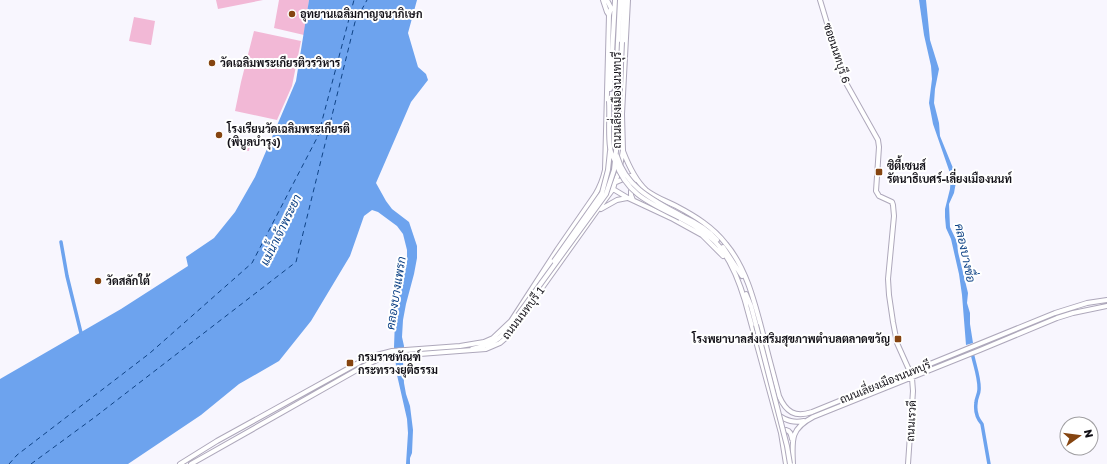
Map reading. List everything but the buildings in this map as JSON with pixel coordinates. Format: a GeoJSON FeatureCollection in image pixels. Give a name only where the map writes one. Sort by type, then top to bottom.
{"type":"FeatureCollection","features":[{"type":"Feature","properties":{"kind":"main road"},"geometry":{"type":"LineString","coordinates":[[603,0],[609,15]]}},
{"type":"Feature","properties":{"kind":"main road","name":"ถนนนนทบุรี 1"},"geometry":{"type":"LineString","coordinates":[[180,464],[369,357],[392,351],[460,346],[484,342],[499,334],[511,321],[518,313],[557,250],[601,186],[605,170],[607,114],[610,8],[607,0]]}},
{"type":"Feature","properties":{"kind":"main road"},"geometry":{"type":"LineString","coordinates":[[610,8],[611,0]]}},
{"type":"Feature","properties":{"kind":"main road","name":"ถนนเลี่ยงเมืองนนทบุรี"},"geometry":{"type":"LineString","coordinates":[[615,0],[610,101],[610,148],[621,176],[628,186],[648,202],[701,225],[714,236],[748,284]]}},
{"type":"Feature","properties":{"kind":"main road","name":"ถนนเลี่ยงเมืองนนทบุรี"},"geometry":{"type":"LineString","coordinates":[[620,0],[614,145],[619,163],[626,176],[643,193],[712,238],[723,251],[728,260],[740,284],[746,301],[776,414],[786,464]]}},
{"type":"Feature","properties":{"kind":"main road"},"geometry":{"type":"LineString","coordinates":[[518,313],[606,194],[614,170],[618,132],[624,0]]}},
{"type":"Feature","properties":{"kind":"main road","name":"ถนนนนทบุรี 1"},"geometry":{"type":"LineString","coordinates":[[191,464],[366,364],[393,356],[486,349],[500,343],[507,337],[596,212],[611,186],[615,182],[619,172],[623,150],[622,114],[628,0]]}},
{"type":"Feature","properties":{"kind":"main road","name":"ซอยนนทบุรี 6"},"geometry":{"type":"LineString","coordinates":[[820,0],[846,84],[877,137],[879,147],[876,191],[880,196],[892,202],[894,216],[888,279],[889,295],[897,343],[910,372]]}},
{"type":"Feature","properties":{"kind":"main road"},"geometry":{"type":"LineString","coordinates":[[607,114],[609,119],[614,121],[617,120],[622,114]]}},
{"type":"Feature","properties":{"kind":"main road"},"geometry":{"type":"LineString","coordinates":[[465,351],[496,341],[504,334],[602,193],[608,170],[610,148]]}},
{"type":"Feature","properties":{"kind":"main road","name":"ถนนเลี่ยงเมืองนนทบุรี"},"geometry":{"type":"LineString","coordinates":[[623,150],[627,162],[635,176],[646,190],[690,213],[703,222],[716,232],[732,251],[748,284],[779,396],[786,408],[793,413],[802,415],[807,414],[964,349],[1072,307],[1107,300]]}},
{"type":"Feature","properties":{"kind":"main road"},"geometry":{"type":"LineString","coordinates":[[605,170],[611,186]]}},
{"type":"Feature","properties":{"kind":"main road"},"geometry":{"type":"LineString","coordinates":[[615,182],[631,176],[641,184]]}},
{"type":"Feature","properties":{"kind":"main road","name":"ถนนนนทบุรี 1"},"geometry":{"type":"LineString","coordinates":[[588,206],[595,200],[605,187],[611,186]]}},
{"type":"Feature","properties":{"kind":"main road","name":"ถนนเลี่ยงเมืองนนทบุรี"},"geometry":{"type":"LineString","coordinates":[[611,186],[628,198],[673,219],[702,235],[728,260]]}},
{"type":"Feature","properties":{"kind":"main road"},"geometry":{"type":"LineString","coordinates":[[633,200],[631,195],[633,187],[638,186],[646,190]]}},
{"type":"Feature","properties":{"kind":"main road"},"geometry":{"type":"LineString","coordinates":[[596,212],[604,206],[617,200],[628,198]]}},
{"type":"Feature","properties":{"kind":"main road"},"geometry":{"type":"LineString","coordinates":[[733,262],[751,306],[791,464]]}},
{"type":"Feature","properties":{"kind":"main road","name":"ถนนเลี่ยงเมืองนนทบุรี"},"geometry":{"type":"LineString","coordinates":[[776,414],[787,420],[797,422],[806,420],[1057,318],[1107,306]]}},
{"type":"Feature","properties":{"kind":"main road","name":"ถนนเรวดี"},"geometry":{"type":"LineString","coordinates":[[908,464],[913,391],[912,378]]}},
{"type":"Feature","properties":{"kind":"main road"},"geometry":{"type":"LineString","coordinates":[[787,420],[786,414],[793,413]]}},
{"type":"Feature","properties":{"kind":"main road"},"geometry":{"type":"LineString","coordinates":[[792,439],[797,429],[806,420]]}},
{"type":"Feature","properties":{"kind":"main road"},"geometry":{"type":"LineString","coordinates":[[782,439],[784,431],[786,430],[790,432],[792,439],[791,464]]}},
{"type":"Feature","properties":{"kind":"shaded area"},"geometry":{"type":"Polygon","coordinates":[[[216,0],[263,0],[218,9],[216,0]]]}},
{"type":"Feature","properties":{"kind":"shaded area","name":"อุทยานเฉลิมกาญจนาภิเษก"},"geometry":{"type":"Polygon","coordinates":[[[279,0],[309,0],[304,35],[274,28],[279,0]]]}},
{"type":"Feature","properties":{"kind":"shaded area"},"geometry":{"type":"Polygon","coordinates":[[[134,17],[155,21],[151,45],[129,41],[134,17]]]}},
{"type":"Feature","properties":{"kind":"shaded area"},"geometry":{"type":"Polygon","coordinates":[[[254,31],[301,41],[292,86],[277,120],[235,111],[254,31]]]}},
{"type":"Feature","properties":{"kind":"shaded area"},"geometry":{"type":"Polygon","coordinates":[[[245,138],[251,139],[249,151],[242,150],[245,138]]]}},
{"type":"Feature","properties":{"kind":"water","name":"แม่น้ำเจ้าพระยา"},"geometry":{"type":"Polygon","coordinates":[[[309,0],[417,0],[408,33],[418,67],[426,74],[428,80],[411,102],[376,183],[392,209],[409,222],[417,246],[417,258],[406,304],[402,337],[404,346],[404,383],[410,406],[413,430],[410,464],[406,464],[408,433],[407,419],[397,375],[394,347],[395,320],[407,263],[407,250],[403,234],[397,226],[378,212],[372,210],[364,216],[350,256],[311,321],[279,361],[239,384],[201,415],[128,464],[0,464],[0,379],[121,309],[188,266],[186,257],[214,238],[235,212],[255,177],[296,81],[309,0]]]}},
{"type":"Feature","properties":{"kind":"water"},"geometry":{"type":"Polygon","coordinates":[[[919,0],[926,0],[930,40],[939,69],[934,103],[939,123],[940,136],[955,173],[956,182],[954,193],[949,204],[950,227],[957,242],[968,293],[967,303],[970,313],[973,343],[966,345],[959,274],[951,239],[946,228],[945,217],[951,176],[933,124],[929,103],[932,79],[931,66],[924,35],[919,0]]]}},
{"type":"Feature","properties":{"kind":"waterway"},"geometry":{"type":"LineString","coordinates":[[61,242],[67,276],[81,333]]}},
{"type":"Feature","properties":{"kind":"waterway","name":"คลองบางซื่อ"},"geometry":{"type":"LineString","coordinates":[[972,352],[979,385],[976,411],[982,424],[989,464]]}},
{"type":"Feature","properties":{"kind":"ferry route"},"geometry":{"type":"LineString","coordinates":[[9,464],[17,455],[150,353],[252,263],[318,136],[354,0]]}},
{"type":"Feature","properties":{"kind":"ferry route"},"geometry":{"type":"LineString","coordinates":[[31,464],[95,417],[296,262],[355,22],[367,0]]}},
{"type":"Feature","properties":{"kind":"place","name":"อุทยานเฉลิมกาญจนาภิเษก"},"geometry":{"type":"Point","coordinates":[292,14]}},
{"type":"Feature","properties":{"kind":"place","name":"วัดเฉลิมพระเกียรติวรวิหาร"},"geometry":{"type":"Point","coordinates":[212,63]}},
{"type":"Feature","properties":{"kind":"place","name":"โรงเรียนวัดเฉลิมพระเกียรติ (พิบูลบำรุง)"},"geometry":{"type":"Point","coordinates":[219,135]}},
{"type":"Feature","properties":{"kind":"place","name":"ซิตี้เซนส์ รัตนาธิเบศร์-เลี่ยงเมืองนนท์"},"geometry":{"type":"Point","coordinates":[879,172]}},
{"type":"Feature","properties":{"kind":"place","name":"วัดสลักใต้"},"geometry":{"type":"Point","coordinates":[98,281]}},
{"type":"Feature","properties":{"kind":"place","name":"โรงพยาบาลส่งเสริมสุขภาพตำบลตลาดขวัญ"},"geometry":{"type":"Point","coordinates":[898,339]}},
{"type":"Feature","properties":{"kind":"place","name":"กรมราชทัณฑ์ กระทรวงยุติธรรม"},"geometry":{"type":"Point","coordinates":[350,363]}},
{"type":"Feature","properties":{"kind":"water label","name":"คลองบางแพรก"},"geometry":{"type":"Point","coordinates":[396,293]}}]}
